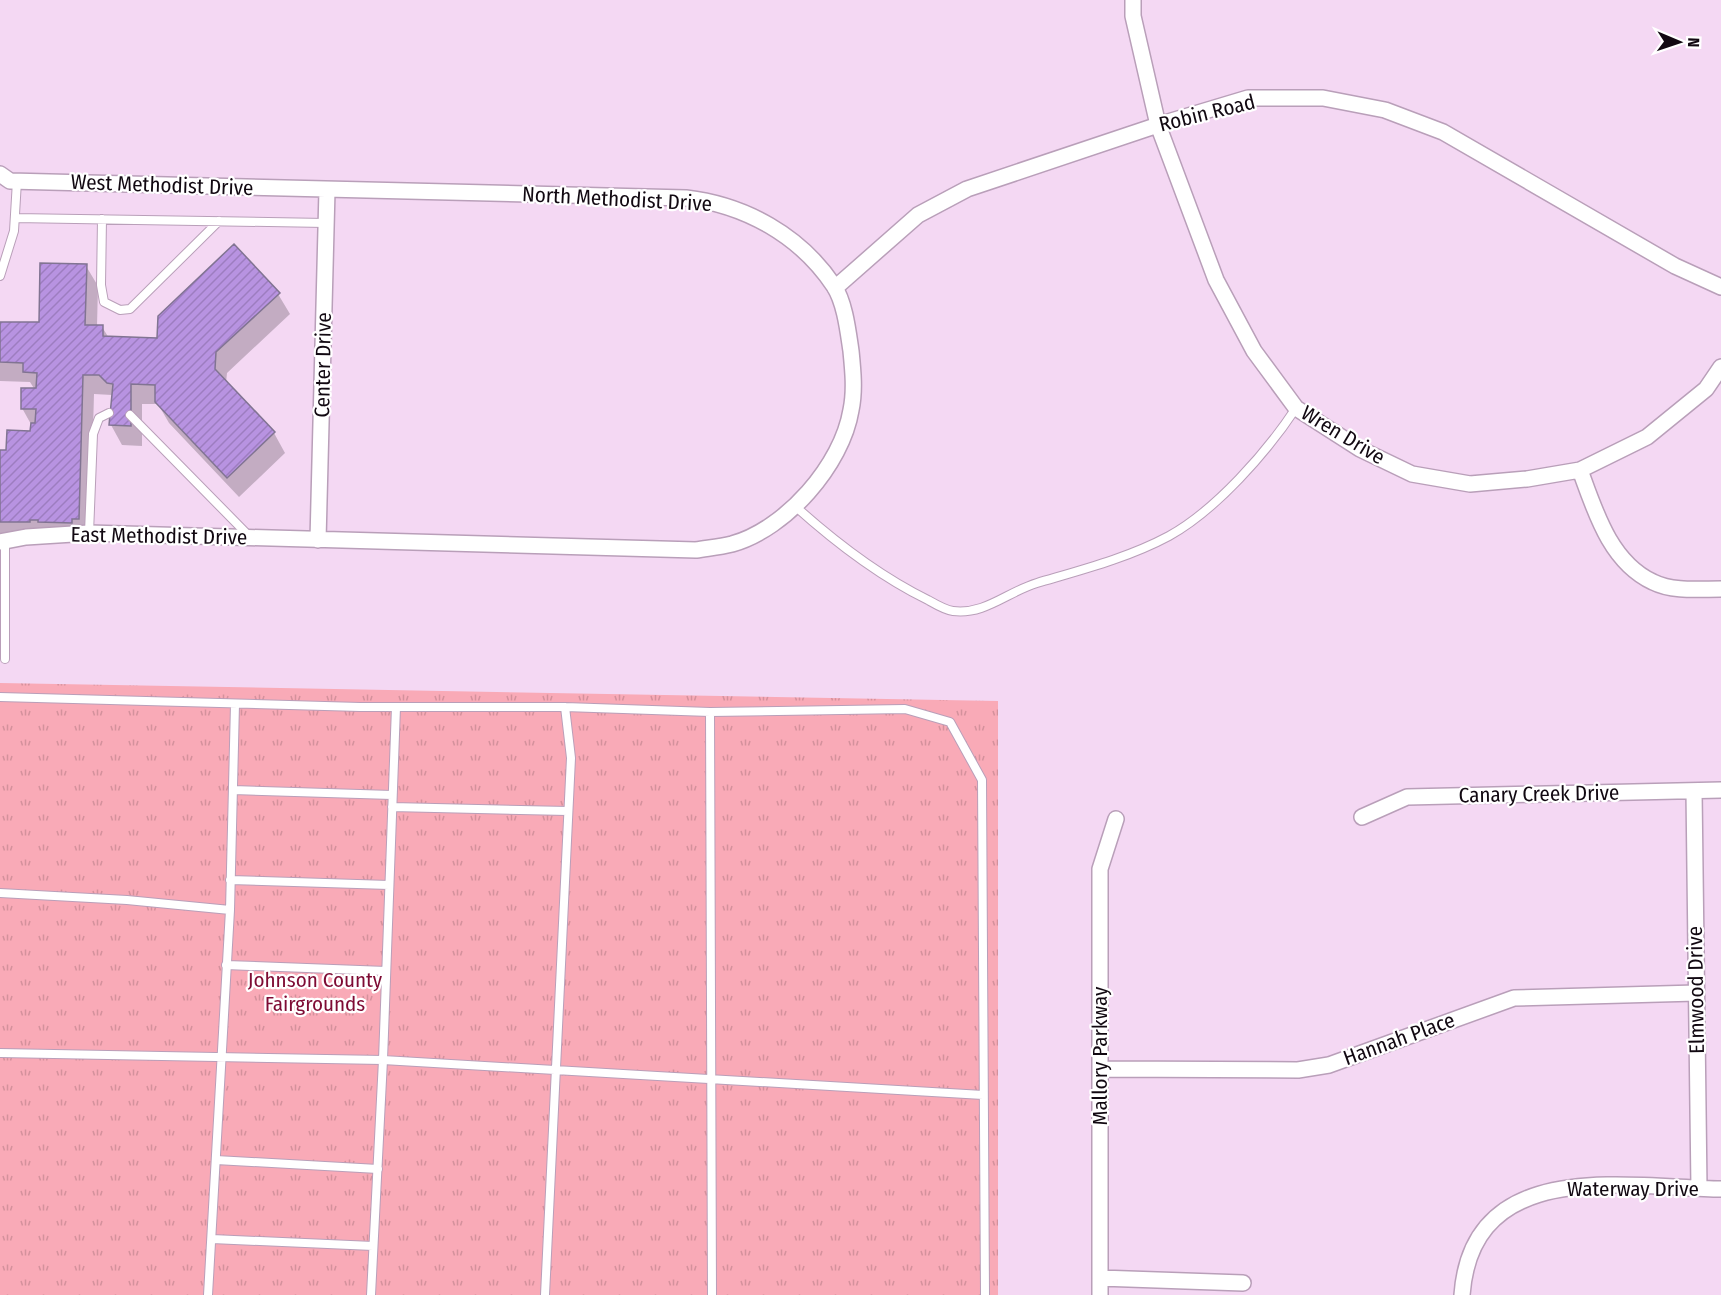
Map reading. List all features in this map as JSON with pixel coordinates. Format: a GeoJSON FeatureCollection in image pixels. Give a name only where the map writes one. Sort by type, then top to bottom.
{"type":"FeatureCollection","features":[{"type":"Feature","properties":{"kind":"street","name":"Wren Drive"},"geometry":{"type":"LineString","coordinates":[[1133,0],[1133,16],[1158,125],[1216,280],[1254,351],[1296,408],[1360,449],[1412,474],[1470,484],[1527,479],[1580,470],[1647,437],[1706,389],[1721,367]]}},
{"type":"Feature","properties":{"kind":"street","name":"Robin Road"},"geometry":{"type":"LineString","coordinates":[[835,288],[918,215],[967,189],[1158,125],[1248,98],[1323,98],[1385,110],[1443,132],[1675,267],[1721,287]]}},
{"type":"Feature","properties":{"kind":"street","name":"West Methodist Drive"},"geometry":{"type":"LineString","coordinates":[[0,174],[10,181],[327,190]]}},
{"type":"Feature","properties":{"kind":"street","name":"North Methodist Drive"},"geometry":{"type":"LineString","coordinates":[[318,540],[696,550],[733,543],[768,526],[795,506],[819,479],[840,446],[851,411],[854,374],[848,327],[835,288],[816,263],[793,242],[766,224],[714,202],[686,198],[327,190]]}},
{"type":"Feature","properties":{"kind":"street","name":"Center Drive"},"geometry":{"type":"LineString","coordinates":[[318,540],[327,190]]}},
{"type":"Feature","properties":{"kind":"street"},"geometry":{"type":"LineString","coordinates":[[1580,470],[1598,520],[1626,565],[1654,583],[1687,590],[1721,589]]}},
{"type":"Feature","properties":{"kind":"street","name":"East Methodist Drive"},"geometry":{"type":"LineString","coordinates":[[2,542],[89,533],[318,540]]}},
{"type":"Feature","properties":{"kind":"street","name":"Canary Creek Drive"},"geometry":{"type":"LineString","coordinates":[[1362,817],[1407,797],[1721,790]]}},
{"type":"Feature","properties":{"kind":"street","name":"Elmwood Drive"},"geometry":{"type":"LineString","coordinates":[[1694,791],[1699,1188]]}},
{"type":"Feature","properties":{"kind":"street","name":"Mallory Parkway"},"geometry":{"type":"LineString","coordinates":[[1100,1295],[1100,869],[1116,819]]}},
{"type":"Feature","properties":{"kind":"street","name":"Hannah Place"},"geometry":{"type":"LineString","coordinates":[[1100,1069],[1298,1070],[1329,1065],[1496,1003],[1514,999],[1696,993]]}},
{"type":"Feature","properties":{"kind":"street","name":"Waterway Drive"},"geometry":{"type":"LineString","coordinates":[[1462,1295],[1466,1261],[1478,1238],[1494,1217],[1518,1201],[1544,1191],[1574,1186],[1721,1189]]}},
{"type":"Feature","properties":{"kind":"street"},"geometry":{"type":"LineString","coordinates":[[1100,1278],[1243,1283]]}},
{"type":"Feature","properties":{"kind":"lane"},"geometry":{"type":"LineString","coordinates":[[0,276],[14,231],[17,181]]}},
{"type":"Feature","properties":{"kind":"lane"},"geometry":{"type":"LineString","coordinates":[[15,218],[326,223]]}},
{"type":"Feature","properties":{"kind":"lane"},"geometry":{"type":"LineString","coordinates":[[102,219],[101,285],[104,302],[120,310],[130,309],[144,297],[219,221]]}},
{"type":"Feature","properties":{"kind":"lane"},"geometry":{"type":"LineString","coordinates":[[795,506],[867,564],[905,588],[951,611],[981,610],[1006,595],[1036,583],[1065,577],[1169,536],[1204,511],[1234,482],[1279,434],[1296,408]]}},
{"type":"Feature","properties":{"kind":"lane"},"geometry":{"type":"LineString","coordinates":[[89,533],[93,434],[99,418],[109,413]]}},
{"type":"Feature","properties":{"kind":"lane"},"geometry":{"type":"LineString","coordinates":[[130,415],[251,538]]}},
{"type":"Feature","properties":{"kind":"lane"},"geometry":{"type":"LineString","coordinates":[[2,542],[5,659]]}},
{"type":"Feature","properties":{"kind":"lane"},"geometry":{"type":"LineString","coordinates":[[0,698],[396,707],[565,707],[710,712],[905,709],[950,722],[982,780],[985,1295]]}},
{"type":"Feature","properties":{"kind":"lane"},"geometry":{"type":"LineString","coordinates":[[208,1295],[230,910],[235,704]]}},
{"type":"Feature","properties":{"kind":"lane"},"geometry":{"type":"LineString","coordinates":[[371,1295],[383,1059],[396,707]]}},
{"type":"Feature","properties":{"kind":"lane"},"geometry":{"type":"LineString","coordinates":[[545,1295],[571,758],[565,707]]}},
{"type":"Feature","properties":{"kind":"lane"},"geometry":{"type":"LineString","coordinates":[[710,712],[712,1295]]}},
{"type":"Feature","properties":{"kind":"lane"},"geometry":{"type":"LineString","coordinates":[[233,790],[393,795]]}},
{"type":"Feature","properties":{"kind":"lane"},"geometry":{"type":"LineString","coordinates":[[392,807],[568,811]]}},
{"type":"Feature","properties":{"kind":"lane"},"geometry":{"type":"LineString","coordinates":[[230,880],[389,885]]}},
{"type":"Feature","properties":{"kind":"lane"},"geometry":{"type":"LineString","coordinates":[[0,894],[127,900],[230,910]]}},
{"type":"Feature","properties":{"kind":"lane"},"geometry":{"type":"LineString","coordinates":[[226,965],[386,971]]}},
{"type":"Feature","properties":{"kind":"lane"},"geometry":{"type":"LineString","coordinates":[[0,1053],[383,1059],[983,1095]]}},
{"type":"Feature","properties":{"kind":"lane"},"geometry":{"type":"LineString","coordinates":[[216,1160],[378,1169]]}},
{"type":"Feature","properties":{"kind":"lane"},"geometry":{"type":"LineString","coordinates":[[212,1239],[373,1246]]}},
{"type":"Feature","properties":{"kind":"green space","name":"Johnson County Fairgrounds"},"geometry":{"type":"Polygon","coordinates":[[[0,683],[998,701],[998,1295],[0,1295],[0,683]]]}},
{"type":"Feature","properties":{"kind":"building"},"geometry":{"type":"Polygon","coordinates":[[[234,244],[280,293],[216,352],[215,369],[275,432],[227,478],[155,402],[155,385],[131,384],[131,426],[109,425],[113,384],[107,383],[99,375],[83,375],[79,519],[72,519],[72,523],[38,522],[38,520],[0,522],[0,450],[6,450],[7,430],[30,431],[31,423],[35,423],[36,409],[21,409],[21,388],[36,388],[37,373],[23,372],[23,363],[0,362],[0,322],[39,322],[40,263],[87,264],[85,325],[103,325],[103,336],[157,338],[158,316],[234,244]]]}}]}
